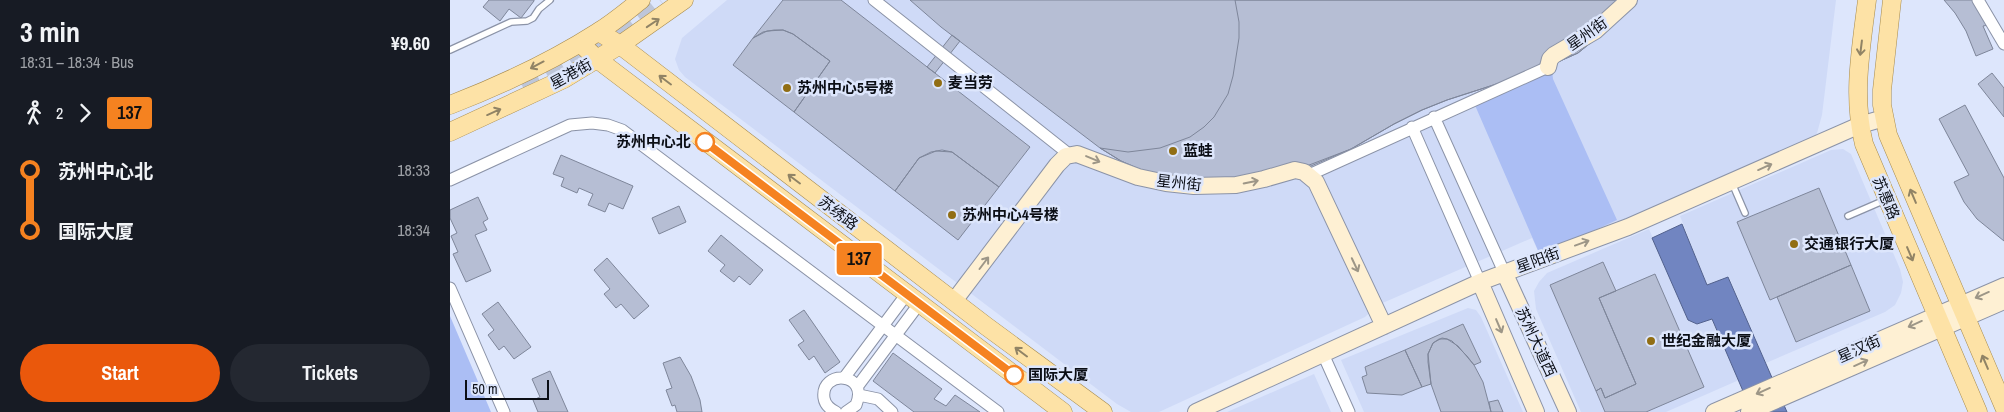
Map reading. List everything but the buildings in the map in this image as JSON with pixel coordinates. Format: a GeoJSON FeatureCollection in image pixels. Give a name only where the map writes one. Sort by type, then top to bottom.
{"type":"FeatureCollection","features":[{"type":"Feature","properties":{"kind":"main road","name":"星港街"},"geometry":{"type":"LineString","coordinates":[[450,105],[519,74],[599,32],[641,0]]}},
{"type":"Feature","properties":{"kind":"main road","name":"星港街"},"geometry":{"type":"LineString","coordinates":[[450,132],[555,83],[620,46],[684,0]]}},
{"type":"Feature","properties":{"kind":"main road","name":"苏惠路"},"geometry":{"type":"LineString","coordinates":[[1866,0],[1857,97],[1864,144],[1938,322],[1978,412]]}},
{"type":"Feature","properties":{"kind":"main road","name":"苏惠路"},"geometry":{"type":"LineString","coordinates":[[1892,0],[1882,90],[1884,118],[1888,135],[2004,407]]}},
{"type":"Feature","properties":{"kind":"main road","name":"苏绣路"},"geometry":{"type":"LineString","coordinates":[[599,32],[1102,412]]}},
{"type":"Feature","properties":{"kind":"main road","name":"苏绣路"},"geometry":{"type":"LineString","coordinates":[[580,42],[597,59],[1063,412]]}},
{"type":"Feature","properties":{"kind":"street"},"geometry":{"type":"LineString","coordinates":[[874,0],[1070,155],[1064,158],[1058,165],[954,302]]}},
{"type":"Feature","properties":{"kind":"street","name":"星州街"},"geometry":{"type":"LineString","coordinates":[[1548,67],[1550,59],[1554,55],[1595,32],[1629,0]]}},
{"type":"Feature","properties":{"kind":"street"},"geometry":{"type":"LineString","coordinates":[[1978,0],[2004,44]]}},
{"type":"Feature","properties":{"kind":"street"},"geometry":{"type":"LineString","coordinates":[[1384,326],[1316,182],[1309,175],[1548,67]]}},
{"type":"Feature","properties":{"kind":"street"},"geometry":{"type":"LineString","coordinates":[[1434,117],[1504,272]]}},
{"type":"Feature","properties":{"kind":"street","name":"星阳街"},"geometry":{"type":"LineString","coordinates":[[1196,412],[1480,282],[1628,227],[1860,125],[1884,118]]}},
{"type":"Feature","properties":{"kind":"street"},"geometry":{"type":"LineString","coordinates":[[450,180],[570,125],[592,123],[608,125],[622,130],[882,327],[998,412]]}},
{"type":"Feature","properties":{"kind":"street"},"geometry":{"type":"LineString","coordinates":[[1412,127],[1480,282]]}},
{"type":"Feature","properties":{"kind":"street","name":"星州街"},"geometry":{"type":"LineString","coordinates":[[1070,155],[1086,156],[1118,170],[1145,178],[1187,186],[1236,185],[1295,170],[1309,175]]}},
{"type":"Feature","properties":{"kind":"street","name":"苏州大道西"},"geometry":{"type":"LineString","coordinates":[[1504,272],[1568,412]]}},
{"type":"Feature","properties":{"kind":"street","name":"苏州大道西"},"geometry":{"type":"LineString","coordinates":[[1480,282],[1536,412]]}},
{"type":"Feature","properties":{"kind":"street","name":"星汉街"},"geometry":{"type":"LineString","coordinates":[[1788,388],[1816,383],[1963,311],[2004,286]]}},
{"type":"Feature","properties":{"kind":"street"},"geometry":{"type":"LineString","coordinates":[[450,288],[504,412]]}},
{"type":"Feature","properties":{"kind":"street"},"geometry":{"type":"LineString","coordinates":[[844,378],[882,327],[912,299]]}},
{"type":"Feature","properties":{"kind":"street"},"geometry":{"type":"LineString","coordinates":[[846,412],[856,405],[858,390],[894,336],[912,299]]}},
{"type":"Feature","properties":{"kind":"street","name":"星汉街"},"geometry":{"type":"LineString","coordinates":[[1963,311],[2004,301]]}},
{"type":"Feature","properties":{"kind":"street","name":"星汉街"},"geometry":{"type":"LineString","coordinates":[[1714,412],[1745,406],[1788,388],[1838,358],[1938,322]]}},
{"type":"Feature","properties":{"kind":"street"},"geometry":{"type":"LineString","coordinates":[[1322,354],[1348,412]]}},
{"type":"Feature","properties":{"kind":"street"},"geometry":{"type":"LineString","coordinates":[[830,410],[824,398],[826,387],[833,379],[844,378],[854,382],[858,390],[878,399],[892,412]]}},
{"type":"Feature","properties":{"kind":"lane"},"geometry":{"type":"LineString","coordinates":[[450,50],[511,22],[527,21],[533,18],[539,9],[550,0]]}},
{"type":"Feature","properties":{"kind":"lane"},"geometry":{"type":"LineString","coordinates":[[1732,181],[1745,213]]}},
{"type":"Feature","properties":{"kind":"lane"},"geometry":{"type":"LineString","coordinates":[[1848,216],[1886,199]]}},
{"type":"Feature","properties":{"kind":"shaded area"},"geometry":{"type":"Polygon","coordinates":[[[727,0],[1836,0],[1822,115],[1817,133],[1812,142],[1621,231],[1617,221],[1540,255],[1532,238],[1378,305],[1365,317],[1159,412],[1131,412],[1117,404],[685,77],[679,70],[675,59],[682,38],[727,0]]]}},
{"type":"Feature","properties":{"kind":"shaded area"},"geometry":{"type":"Polygon","coordinates":[[[1558,62],[1552,70],[1553,79],[1617,220],[1540,255],[1474,103],[1558,62]]]}},
{"type":"Feature","properties":{"kind":"shaded area"},"geometry":{"type":"Polygon","coordinates":[[[1843,149],[1851,154],[1900,269],[1903,282],[1901,293],[1895,305],[1885,312],[1766,363],[1729,277],[1707,285],[1680,216],[1831,150],[1843,149]]]}},
{"type":"Feature","properties":{"kind":"shaded area"},"geometry":{"type":"Polygon","coordinates":[[[1682,224],[1707,285],[1728,277],[1787,412],[1752,412],[1712,319],[1697,324],[1688,320],[1652,238],[1682,224]]]}},
{"type":"Feature","properties":{"kind":"shaded area","name":"世纪金融大厦"},"geometry":{"type":"Polygon","coordinates":[[[1649,229],[1688,320],[1711,319],[1739,380],[1666,412],[1581,412],[1536,309],[1534,291],[1547,273],[1649,229]]]}},
{"type":"Feature","properties":{"kind":"shaded area"},"geometry":{"type":"Polygon","coordinates":[[[1468,308],[1476,310],[1481,317],[1523,412],[1364,412],[1341,360],[1468,308]]]}},
{"type":"Feature","properties":{"kind":"shaded area"},"geometry":{"type":"Polygon","coordinates":[[[450,316],[491,412],[450,412],[450,316]]]}},
{"type":"Feature","properties":{"kind":"shaded area"},"geometry":{"type":"Polygon","coordinates":[[[1314,374],[1331,412],[1227,412],[1314,374]]]}},
{"type":"Feature","properties":{"kind":"tunnel"},"geometry":{"type":"LineString","coordinates":[[521,83],[558,66],[611,36],[660,0]]}},
{"type":"Feature","properties":{"kind":"bus line","name":"137"},"geometry":{"type":"LineString","coordinates":[[705,142],[1014,375]]}},
{"type":"Feature","properties":{"kind":"place","name":"麦当劳"},"geometry":{"type":"Point","coordinates":[938,83]}},
{"type":"Feature","properties":{"kind":"place","name":"苏州中心5号楼"},"geometry":{"type":"Point","coordinates":[787,88]}},
{"type":"Feature","properties":{"kind":"place","name":"苏州中心北"},"geometry":{"type":"Point","coordinates":[705,142]}},
{"type":"Feature","properties":{"kind":"place","name":"蓝蛙"},"geometry":{"type":"Point","coordinates":[1173,151]}},
{"type":"Feature","properties":{"kind":"place","name":"苏州中心4号楼"},"geometry":{"type":"Point","coordinates":[952,215]}},
{"type":"Feature","properties":{"kind":"place","name":"交通银行大厦"},"geometry":{"type":"Point","coordinates":[1794,244]}},
{"type":"Feature","properties":{"kind":"place","name":"世纪金融大厦"},"geometry":{"type":"Point","coordinates":[1651,341]}},
{"type":"Feature","properties":{"kind":"place","name":"国际大厦"},"geometry":{"type":"Point","coordinates":[1014,375]}}]}
